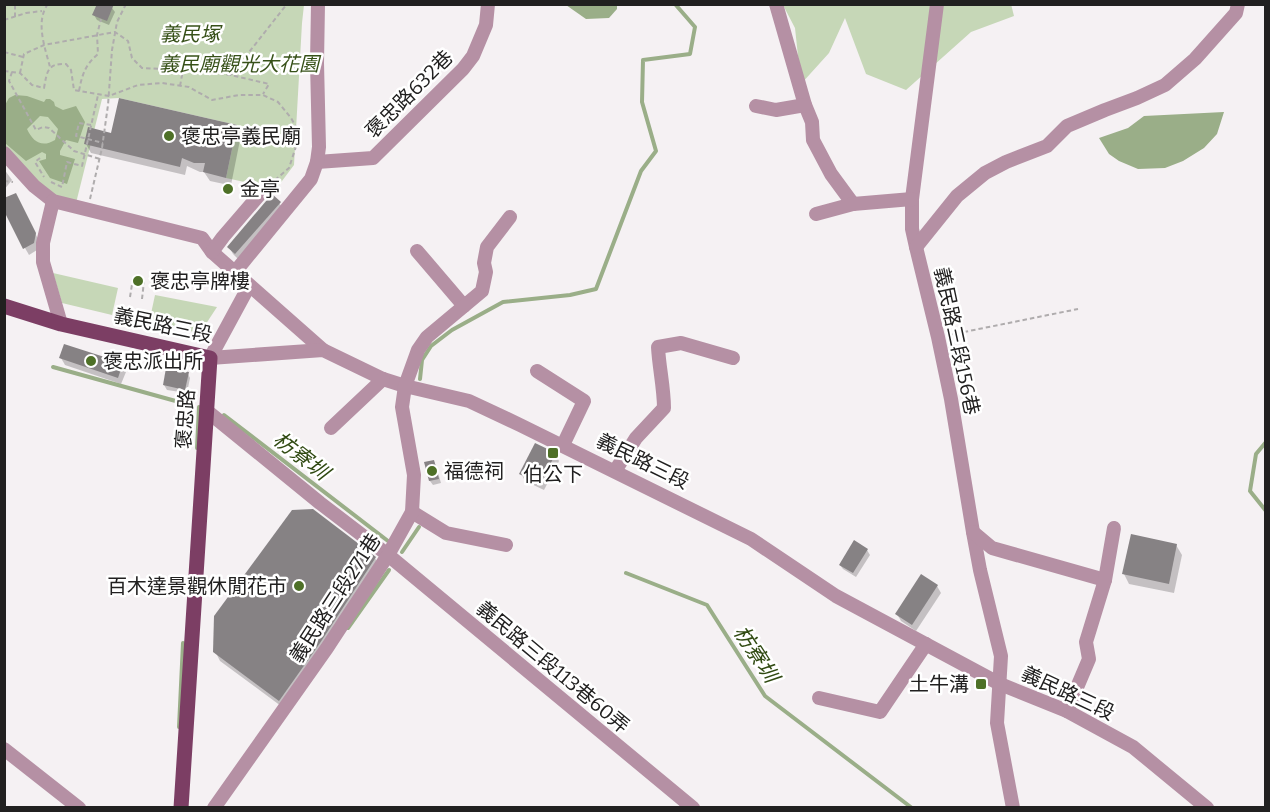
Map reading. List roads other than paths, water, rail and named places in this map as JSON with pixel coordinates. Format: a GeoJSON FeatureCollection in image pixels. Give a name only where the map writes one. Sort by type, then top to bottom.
{"type":"FeatureCollection","features":[{"type":"Feature","properties":{"kind":"main road","name":"義民路三段"},"geometry":{"type":"LineString","coordinates":[[4,306],[61,324],[210,358]]}},
{"type":"Feature","properties":{"kind":"main road","name":"褒忠路"},"geometry":{"type":"LineString","coordinates":[[181,807],[210,358]]}},
{"type":"Feature","properties":{"kind":"street"},"geometry":{"type":"LineString","coordinates":[[234,272],[311,179],[317,162],[319,147],[318,4]]}},
{"type":"Feature","properties":{"kind":"street","name":"褒忠路632巷"},"geometry":{"type":"LineString","coordinates":[[317,162],[373,158],[473,57],[486,25],[488,4]]}},
{"type":"Feature","properties":{"kind":"street"},"geometry":{"type":"LineString","coordinates":[[776,4],[812,122],[813,140],[831,174],[853,204]]}},
{"type":"Feature","properties":{"kind":"street","name":"義民路三段156巷"},"geometry":{"type":"LineString","coordinates":[[937,4],[912,199],[912,229],[951,399],[980,570],[1001,656],[997,723],[1013,807]]}},
{"type":"Feature","properties":{"kind":"street"},"geometry":{"type":"LineString","coordinates":[[916,247],[957,196],[985,173],[1047,146],[1067,126],[1165,85],[1195,59],[1236,13],[1238,4]]}},
{"type":"Feature","properties":{"kind":"street"},"geometry":{"type":"LineString","coordinates":[[756,106],[776,110],[805,105]]}},
{"type":"Feature","properties":{"kind":"street"},"geometry":{"type":"LineString","coordinates":[[4,153],[34,186],[53,201],[202,238],[212,252],[323,350]]}},
{"type":"Feature","properties":{"kind":"street"},"geometry":{"type":"LineString","coordinates":[[212,252],[266,187]]}},
{"type":"Feature","properties":{"kind":"street"},"geometry":{"type":"LineString","coordinates":[[816,214],[853,204],[912,199]]}},
{"type":"Feature","properties":{"kind":"street"},"geometry":{"type":"LineString","coordinates":[[53,201],[43,243],[43,262],[61,324]]}},
{"type":"Feature","properties":{"kind":"street","name":"義民路三段271巷"},"geometry":{"type":"LineString","coordinates":[[214,807],[327,648],[388,555],[412,512],[414,475],[402,406],[405,386],[422,343],[482,291],[486,272],[484,263],[487,247],[510,217]]}},
{"type":"Feature","properties":{"kind":"street"},"geometry":{"type":"LineString","coordinates":[[417,251],[464,306]]}},
{"type":"Feature","properties":{"kind":"street","name":"褒忠路"},"geometry":{"type":"LineString","coordinates":[[210,358],[249,286]]}},
{"type":"Feature","properties":{"kind":"street"},"geometry":{"type":"LineString","coordinates":[[615,471],[636,438],[664,408],[658,347],[681,343],[733,358]]}},
{"type":"Feature","properties":{"kind":"street","name":"義民路三段"},"geometry":{"type":"LineString","coordinates":[[210,358],[323,350],[383,379],[469,401],[751,539],[836,596],[1000,684],[1067,711],[1133,747],[1207,807]]}},
{"type":"Feature","properties":{"kind":"street"},"geometry":{"type":"LineString","coordinates":[[537,371],[584,401],[563,445]]}},
{"type":"Feature","properties":{"kind":"street"},"geometry":{"type":"LineString","coordinates":[[331,428],[383,379]]}},
{"type":"Feature","properties":{"kind":"street","name":"義民路三段113巷60弄"},"geometry":{"type":"LineString","coordinates":[[207,411],[320,504],[388,555],[693,807]]}},
{"type":"Feature","properties":{"kind":"street"},"geometry":{"type":"LineString","coordinates":[[412,512],[446,533],[506,545]]}},
{"type":"Feature","properties":{"kind":"street"},"geometry":{"type":"LineString","coordinates":[[1067,711],[1089,659],[1086,642],[1105,580],[1114,528]]}},
{"type":"Feature","properties":{"kind":"street"},"geometry":{"type":"LineString","coordinates":[[973,532],[992,549],[1105,580]]}},
{"type":"Feature","properties":{"kind":"street"},"geometry":{"type":"LineString","coordinates":[[819,698],[880,712],[926,645]]}},
{"type":"Feature","properties":{"kind":"street"},"geometry":{"type":"LineString","coordinates":[[4,749],[79,807]]}},
{"type":"Feature","properties":{"kind":"waterway"},"geometry":{"type":"LineString","coordinates":[[420,379],[422,360],[431,346],[452,330],[503,302],[570,295],[596,289],[641,171],[656,151],[642,102],[643,60],[690,54],[695,27],[675,4]]}},
{"type":"Feature","properties":{"kind":"waterway","name":"枋寮圳"},"geometry":{"type":"LineString","coordinates":[[53,367],[190,405]]}},
{"type":"Feature","properties":{"kind":"waterway"},"geometry":{"type":"LineString","coordinates":[[197,448],[199,407]]}},
{"type":"Feature","properties":{"kind":"waterway","name":"枋寮圳"},"geometry":{"type":"LineString","coordinates":[[224,415],[388,541]]}},
{"type":"Feature","properties":{"kind":"waterway"},"geometry":{"type":"LineString","coordinates":[[1266,442],[1256,454],[1250,491],[1266,511]]}},
{"type":"Feature","properties":{"kind":"waterway","name":"枋寮圳"},"geometry":{"type":"LineString","coordinates":[[402,552],[419,527]]}},
{"type":"Feature","properties":{"kind":"waterway"},"geometry":{"type":"LineString","coordinates":[[348,628],[389,570]]}},
{"type":"Feature","properties":{"kind":"waterway","name":"枋寮圳"},"geometry":{"type":"LineString","coordinates":[[626,573],[707,605],[765,696],[912,808]]}},
{"type":"Feature","properties":{"kind":"waterway"},"geometry":{"type":"LineString","coordinates":[[179,727],[183,643]]}},
{"type":"Feature","properties":{"kind":"place","name":"褒忠亭義民廟"},"geometry":{"type":"Point","coordinates":[169,136]}},
{"type":"Feature","properties":{"kind":"place","name":"金亭"},"geometry":{"type":"Point","coordinates":[228,189]}},
{"type":"Feature","properties":{"kind":"place","name":"褒忠亭牌樓"},"geometry":{"type":"Point","coordinates":[138,281]}},
{"type":"Feature","properties":{"kind":"place","name":"褒忠派出所"},"geometry":{"type":"Point","coordinates":[91,361]}},
{"type":"Feature","properties":{"kind":"place","name":"伯公下"},"geometry":{"type":"Point","coordinates":[553,453]}},
{"type":"Feature","properties":{"kind":"place","name":"福德祠"},"geometry":{"type":"Point","coordinates":[432,471]}},
{"type":"Feature","properties":{"kind":"place","name":"百木達景觀休閒花市"},"geometry":{"type":"Point","coordinates":[299,586]}},
{"type":"Feature","properties":{"kind":"place","name":"土牛溝"},"geometry":{"type":"Point","coordinates":[981,684]}},
{"type":"Feature","properties":{"kind":"park label","name":"義民塚"},"geometry":{"type":"Point","coordinates":[190,34]}},
{"type":"Feature","properties":{"kind":"park label","name":"義民廟觀光大花園"},"geometry":{"type":"Point","coordinates":[239,64]}}]}
